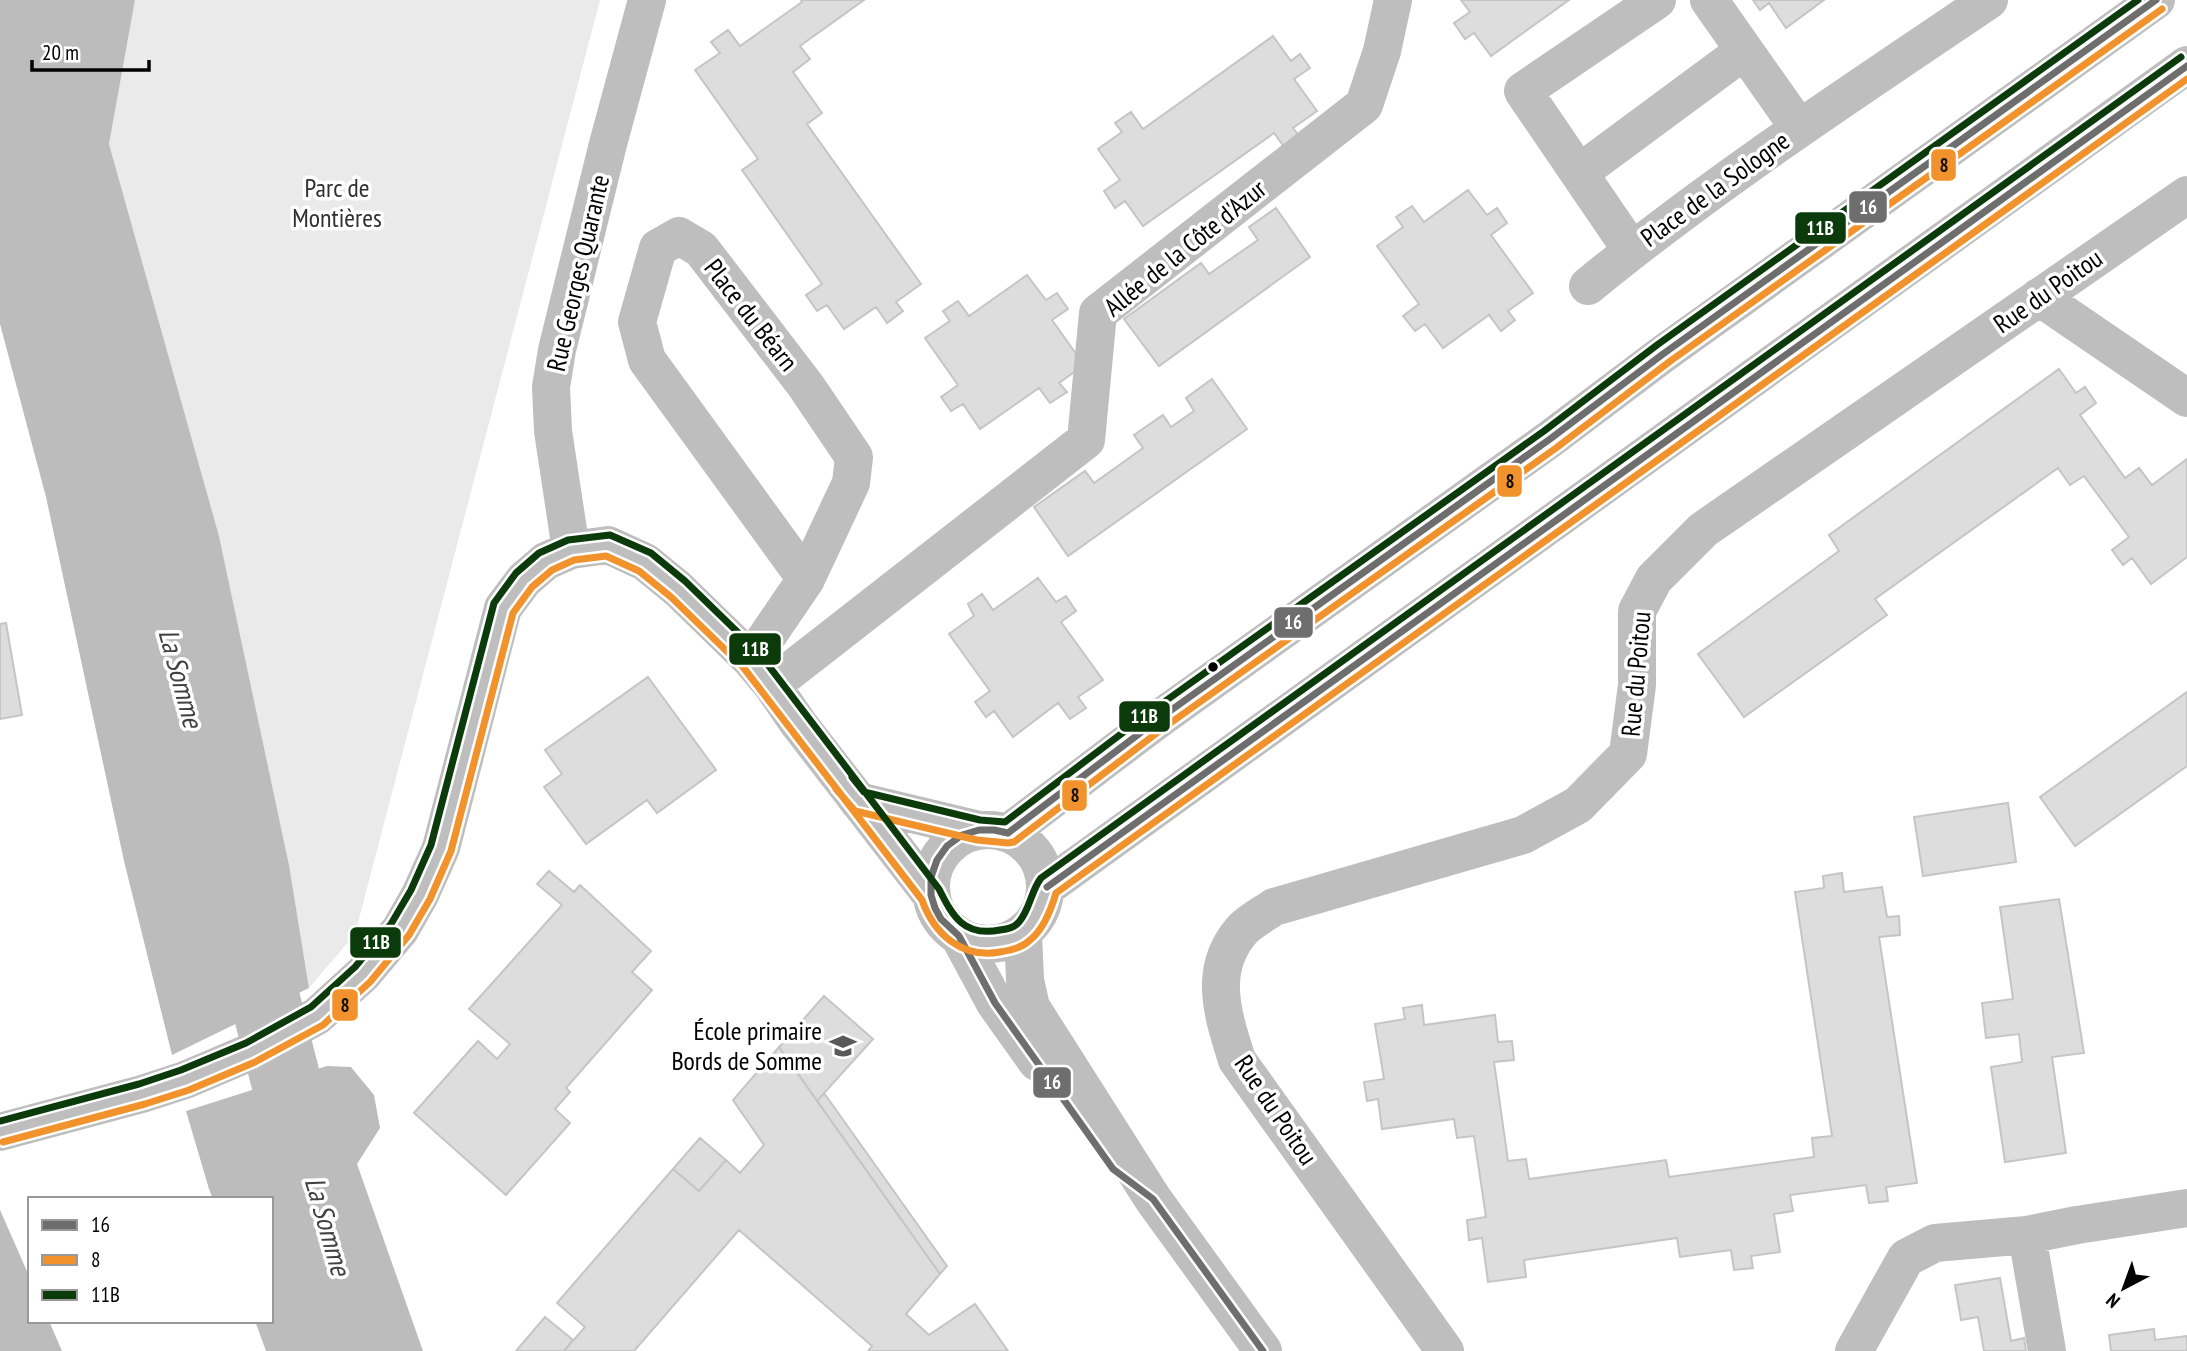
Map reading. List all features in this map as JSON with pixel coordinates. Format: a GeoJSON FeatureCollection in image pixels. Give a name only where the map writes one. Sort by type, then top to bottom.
{"type":"FeatureCollection","features":[{"type":"Feature","properties":{"kind":"street","name":"Rue Georges Quarante"},"geometry":{"type":"LineString","coordinates":[[571,550],[552,431],[551,387],[563,324],[647,0]]}},
{"type":"Feature","properties":{"kind":"street","name":"Allée de la Côte d'Azur"},"geometry":{"type":"LineString","coordinates":[[761,672],[1086,440],[1098,313],[1364,106],[1382,51],[1393,0]]}},
{"type":"Feature","properties":{"kind":"street","name":"Place de la Sologne"},"geometry":{"type":"LineString","coordinates":[[1632,251],[1523,91],[1657,0]]}},
{"type":"Feature","properties":{"kind":"street","name":"Place de la Sologne"},"geometry":{"type":"LineString","coordinates":[[1709,0],[1799,128]]}},
{"type":"Feature","properties":{"kind":"street","name":"Place de la Sologne"},"geometry":{"type":"LineString","coordinates":[[1588,286],[1799,128],[1989,0]]}},
{"type":"Feature","properties":{"kind":"street"},"geometry":{"type":"LineString","coordinates":[[931,895],[937,860],[947,846],[962,835],[994,831],[1156,721],[2156,0]]}},
{"type":"Feature","properties":{"kind":"street"},"geometry":{"type":"LineString","coordinates":[[1579,173],[1744,51]]}},
{"type":"Feature","properties":{"kind":"street"},"geometry":{"type":"LineString","coordinates":[[1047,887],[2185,67]]}},
{"type":"Feature","properties":{"kind":"street","name":"Rue du Poitou"},"geometry":{"type":"LineString","coordinates":[[1444,1351],[1237,1060],[1224,1017],[1220,986],[1226,957],[1243,929],[1274,907],[1523,835],[1578,805],[1629,754],[1637,685],[1637,611],[1654,579],[1703,530],[2187,195]]}},
{"type":"Feature","properties":{"kind":"street","name":"Place du Béarn"},"geometry":{"type":"LineString","coordinates":[[761,672],[806,579],[851,483],[855,457],[806,386],[701,249],[679,236],[658,248],[637,322],[647,360],[806,579]]}},
{"type":"Feature","properties":{"kind":"street"},"geometry":{"type":"LineString","coordinates":[[2039,297],[2187,398]]}},
{"type":"Feature","properties":{"kind":"street"},"geometry":{"type":"LineString","coordinates":[[0,1132],[186,1080],[251,1052],[317,1016],[363,974],[400,930],[420,895],[441,848],[503,608],[524,580],[546,561],[571,550],[608,545],[645,562],[678,589],[761,672],[931,895],[941,919],[959,936],[995,1003],[1113,1169],[1153,1199]]}},
{"type":"Feature","properties":{"kind":"street"},"geometry":{"type":"LineString","coordinates":[[858,801],[994,831],[1022,841],[1034,852],[1042,866],[1047,887],[1038,915],[1023,933],[994,944],[959,936]]}},
{"type":"Feature","properties":{"kind":"street"},"geometry":{"type":"LineString","coordinates":[[1023,933],[1025,980],[1031,1007],[1153,1199],[1263,1351]]}},
{"type":"Feature","properties":{"kind":"street"},"geometry":{"type":"LineString","coordinates":[[1854,1351],[1906,1258],[1935,1244],[2026,1235],[2077,1224],[2187,1208]]}},
{"type":"Feature","properties":{"kind":"street"},"geometry":{"type":"LineString","coordinates":[[2026,1235],[2047,1351]]}},
{"type":"Feature","properties":{"kind":"green space","name":"Parc de Montières"},"geometry":{"type":"Polygon","coordinates":[[[135,0],[600,0],[355,934],[309,988],[289,865],[219,536],[109,144],[135,0]]]}},
{"type":"Feature","properties":{"kind":"water"},"geometry":{"type":"Polygon","coordinates":[[[0,0],[135,0],[109,144],[219,536],[289,865],[309,988],[172,1055],[124,861],[46,497],[0,324],[0,0]]]}},
{"type":"Feature","properties":{"kind":"water"},"geometry":{"type":"Polygon","coordinates":[[[327,1066],[351,1067],[374,1095],[380,1128],[357,1164],[423,1351],[266,1351],[256,1323],[273,1323],[273,1197],[212,1197],[186,1111],[327,1066]]]}},
{"type":"Feature","properties":{"kind":"water"},"geometry":{"type":"Polygon","coordinates":[[[0,1210],[28,1273],[28,1323],[50,1323],[62,1351],[0,1351],[0,1210]]]}},
{"type":"Feature","properties":{"kind":"building"},"geometry":{"type":"Polygon","coordinates":[[[801,0],[864,0],[800,46],[810,59],[793,72],[822,113],[807,124],[921,284],[896,302],[903,311],[887,323],[876,307],[844,329],[827,305],[817,311],[806,295],[822,284],[742,170],[758,159],[695,70],[720,53],[711,42],[728,30],[740,46],[802,2],[801,0]]]}},
{"type":"Feature","properties":{"kind":"building"},"geometry":{"type":"Polygon","coordinates":[[[1461,0],[1569,0],[1491,56],[1474,33],[1465,39],[1454,23],[1470,12],[1461,0]]]}},
{"type":"Feature","properties":{"kind":"building"},"geometry":{"type":"Polygon","coordinates":[[[1753,0],[1824,0],[1786,28],[1769,3],[1760,10],[1753,0]]]}},
{"type":"Feature","properties":{"kind":"building"},"geometry":{"type":"Polygon","coordinates":[[[1273,36],[1291,61],[1300,54],[1310,68],[1294,79],[1317,111],[1293,128],[1300,137],[1285,148],[1274,133],[1143,226],[1125,201],[1115,208],[1104,191],[1120,180],[1098,149],[1122,132],[1115,123],[1131,112],[1143,129],[1273,36]]]}},
{"type":"Feature","properties":{"kind":"building"},"geometry":{"type":"Polygon","coordinates":[[[1468,190],[1487,215],[1497,208],[1507,223],[1491,235],[1533,293],[1508,311],[1515,320],[1501,331],[1489,315],[1443,348],[1425,324],[1415,331],[1403,316],[1419,304],[1377,246],[1403,227],[1396,217],[1412,206],[1424,222],[1468,190]]]}},
{"type":"Feature","properties":{"kind":"building"},"geometry":{"type":"Polygon","coordinates":[[[1276,208],[1310,257],[1159,366],[1124,319],[1201,263],[1209,274],[1258,240],[1249,227],[1276,208]]]}},
{"type":"Feature","properties":{"kind":"building"},"geometry":{"type":"Polygon","coordinates":[[[1027,275],[1046,300],[1057,293],[1068,309],[1052,320],[1084,365],[1059,383],[1067,392],[1050,403],[1039,388],[980,429],[963,404],[951,411],[941,397],[958,385],[925,338],[950,321],[943,311],[958,301],[969,316],[1027,275]]]}},
{"type":"Feature","properties":{"kind":"building"},"geometry":{"type":"Polygon","coordinates":[[[2059,369],[2076,393],[2085,387],[2096,403],[2080,415],[2125,478],[2139,468],[2152,485],[2187,459],[2187,557],[2151,584],[2132,558],[2123,565],[2112,550],[2129,537],[2084,476],[2070,485],[2058,468],[1875,599],[1887,615],[1744,717],[1698,654],[1839,551],[1829,535],[2059,369]]]}},
{"type":"Feature","properties":{"kind":"building"},"geometry":{"type":"Polygon","coordinates":[[[1212,379],[1247,429],[1068,556],[1034,507],[1085,471],[1094,483],[1143,448],[1134,435],[1163,415],[1171,427],[1194,411],[1186,398],[1212,379]]]}},
{"type":"Feature","properties":{"kind":"building"},"geometry":{"type":"Polygon","coordinates":[[[1038,578],[1056,602],[1066,596],[1076,611],[1061,622],[1103,680],[1078,697],[1086,708],[1070,719],[1058,703],[1013,737],[994,711],[986,717],[975,702],[990,691],[949,634],[974,616],[968,604],[982,594],[993,610],[1038,578]]]}},
{"type":"Feature","properties":{"kind":"building"},"geometry":{"type":"Polygon","coordinates":[[[6,623],[22,715],[0,719],[0,624],[6,623]]]}},
{"type":"Feature","properties":{"kind":"building"},"geometry":{"type":"Polygon","coordinates":[[[648,677],[716,770],[657,813],[647,800],[586,844],[544,787],[562,774],[545,750],[648,677]]]}},
{"type":"Feature","properties":{"kind":"building"},"geometry":{"type":"Polygon","coordinates":[[[2187,692],[2187,766],[2075,846],[2040,797],[2187,692]]]}},
{"type":"Feature","properties":{"kind":"building"},"geometry":{"type":"Polygon","coordinates":[[[2008,803],[2016,862],[1923,876],[1914,817],[2008,803]]]}},
{"type":"Feature","properties":{"kind":"building"},"geometry":{"type":"Polygon","coordinates":[[[549,871],[574,892],[580,885],[651,951],[632,972],[652,990],[566,1088],[570,1092],[555,1109],[570,1123],[506,1195],[414,1113],[478,1041],[497,1059],[510,1044],[469,1009],[562,905],[537,884],[549,871]]]}},
{"type":"Feature","properties":{"kind":"building"},"geometry":{"type":"Polygon","coordinates":[[[1842,873],[1844,892],[1882,887],[1887,917],[1899,916],[1900,935],[1879,937],[1917,1183],[1886,1187],[1888,1201],[1869,1203],[1866,1185],[1790,1195],[1793,1211],[1774,1214],[1780,1252],[1751,1256],[1753,1268],[1734,1270],[1731,1250],[1680,1257],[1677,1238],[1524,1260],[1526,1277],[1488,1282],[1482,1238],[1469,1240],[1467,1220],[1486,1217],[1474,1136],[1457,1138],[1454,1119],[1382,1129],[1378,1099],[1367,1101],[1364,1082],[1384,1079],[1375,1024],[1405,1019],[1403,1008],[1422,1005],[1424,1025],[1495,1015],[1498,1042],[1512,1041],[1514,1060],[1494,1062],[1508,1161],[1526,1159],[1529,1179],[1666,1160],[1669,1177],[1814,1157],[1812,1138],[1832,1136],[1795,892],[1824,888],[1823,876],[1842,873]]]}},
{"type":"Feature","properties":{"kind":"building"},"geometry":{"type":"Polygon","coordinates":[[[2059,899],[2084,1053],[2052,1057],[2066,1153],[2005,1162],[1991,1067],[2022,1062],[2019,1034],[1986,1038],[1982,1003],[2013,999],[2000,907],[2059,899]]]}},
{"type":"Feature","properties":{"kind":"building"},"geometry":{"type":"Polygon","coordinates":[[[824,996],[873,1039],[817,1101],[779,1047],[824,996]]]}},
{"type":"Feature","properties":{"kind":"building"},"geometry":{"type":"Polygon","coordinates":[[[779,1047],[940,1274],[906,1314],[929,1335],[975,1304],[1008,1351],[868,1351],[872,1346],[739,1230],[634,1351],[564,1351],[585,1327],[557,1303],[673,1169],[699,1191],[726,1160],[740,1173],[764,1145],[733,1100],[779,1047]]]}},
{"type":"Feature","properties":{"kind":"building"},"geometry":{"type":"Polygon","coordinates":[[[824,1093],[947,1266],[940,1274],[817,1101],[824,1093]]]}},
{"type":"Feature","properties":{"kind":"building"},"geometry":{"type":"Polygon","coordinates":[[[700,1138],[726,1160],[699,1191],[673,1169],[700,1138]]]}},
{"type":"Feature","properties":{"kind":"building"},"geometry":{"type":"Polygon","coordinates":[[[2000,1278],[2011,1341],[2024,1338],[2026,1351],[1984,1351],[1978,1317],[1961,1320],[1955,1285],[2000,1278]]]}},
{"type":"Feature","properties":{"kind":"building"},"geometry":{"type":"Polygon","coordinates":[[[545,1317],[573,1340],[564,1351],[516,1351],[545,1317]]]}},
{"type":"Feature","properties":{"kind":"building"},"geometry":{"type":"Polygon","coordinates":[[[2154,1329],[2155,1340],[2187,1336],[2187,1351],[2111,1351],[2109,1335],[2154,1329]]]}},
{"type":"Feature","properties":{"kind":"waterway","name":"La Somme"},"geometry":{"type":"LineString","coordinates":[[243,914],[292,1104],[365,1351]]}},
{"type":"Feature","properties":{"kind":"transit line","name":"11B"},"geometry":{"type":"LineString","coordinates":[[852,777],[864,792],[980,820],[1005,822],[1150,712],[1544,431],[1657,345],[2138,0]]}},
{"type":"Feature","properties":{"kind":"transit line","name":"16"},"geometry":{"type":"LineString","coordinates":[[1008,833],[1156,721],[2156,0]]}},
{"type":"Feature","properties":{"kind":"transit line","name":"8"},"geometry":{"type":"LineString","coordinates":[[836,789],[855,811],[977,840],[1014,842],[1162,729],[1556,448],[1669,362],[2162,9]]}},
{"type":"Feature","properties":{"kind":"transit line","name":"11B"},"geometry":{"type":"LineString","coordinates":[[0,1121],[139,1084],[246,1043],[311,1007],[355,967],[391,924],[411,890],[431,845],[494,603],[516,573],[539,553],[568,540],[610,535],[651,553],[685,581],[759,653],[939,889],[961,923],[977,930],[1010,928],[1023,917],[1041,878],[2181,57]]}},
{"type":"Feature","properties":{"kind":"transit line","name":"16"},"geometry":{"type":"LineString","coordinates":[[1047,887],[2187,66]]}},
{"type":"Feature","properties":{"kind":"transit line","name":"8"},"geometry":{"type":"LineString","coordinates":[[3,1142],[145,1104],[189,1090],[255,1062],[323,1025],[370,982],[409,935],[430,899],[451,851],[513,613],[532,587],[552,570],[574,560],[606,556],[639,571],[671,597],[743,667],[922,900],[942,933],[962,948],[973,952],[1000,952],[1020,947],[1035,936],[1043,925],[1056,893],[2187,79]]}},
{"type":"Feature","properties":{"kind":"transit line","name":"16"},"geometry":{"type":"LineString","coordinates":[[1008,833],[979,830],[962,835],[947,846],[937,860],[931,877],[931,895],[935,908],[941,919],[959,936],[995,1003],[1113,1169],[1153,1199],[1263,1351]]}},
{"type":"Feature","properties":{"kind":"place","name":"École primaire Bords de Somme"},"geometry":{"type":"Point","coordinates":[843,1046]}}]}
